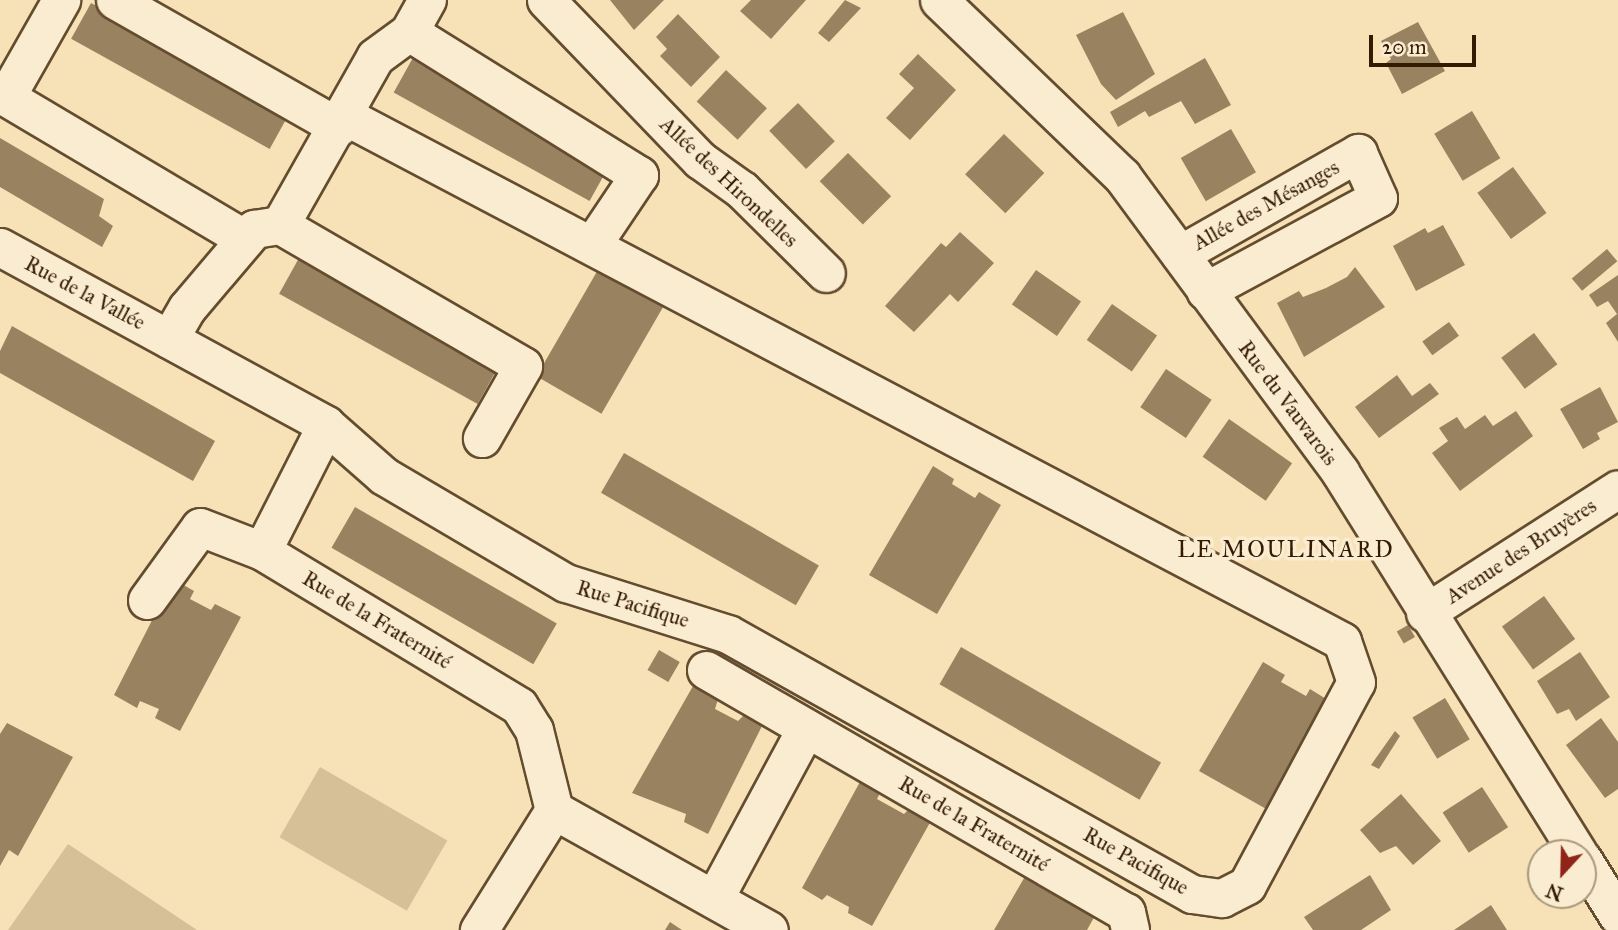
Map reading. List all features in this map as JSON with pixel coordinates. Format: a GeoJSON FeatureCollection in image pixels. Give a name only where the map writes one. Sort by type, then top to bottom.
{"type":"FeatureCollection","features":[{"type":"Feature","properties":{"kind":"street"},"geometry":{"type":"LineString","coordinates":[[61,0],[3,95],[245,239]]}},
{"type":"Feature","properties":{"kind":"street","name":"Rue Pacifique"},"geometry":{"type":"LineString","coordinates":[[115,0],[342,121],[592,245],[1342,641],[1356,682],[1247,885],[1222,898],[1192,894],[728,634],[566,583],[384,476],[326,425],[169,339]]}},
{"type":"Feature","properties":{"kind":"street"},"geometry":{"type":"LineString","coordinates":[[280,225],[342,121],[375,57],[409,32],[427,0]]}},
{"type":"Feature","properties":{"kind":"street","name":"Allée des Hirondelles"},"geometry":{"type":"LineString","coordinates":[[546,0],[699,160],[742,190],[826,273]]}},
{"type":"Feature","properties":{"kind":"street","name":"Rue du Vauvarois"},"geometry":{"type":"LineString","coordinates":[[939,0],[1122,176],[1340,472],[1425,613],[1569,839]]}},
{"type":"Feature","properties":{"kind":"street"},"geometry":{"type":"LineString","coordinates":[[409,32],[639,175],[592,245]]}},
{"type":"Feature","properties":{"kind":"street","name":"Allée des Mésanges"},"geometry":{"type":"LineString","coordinates":[[1180,254],[1358,153],[1378,198],[1205,291]]}},
{"type":"Feature","properties":{"kind":"street"},"geometry":{"type":"LineString","coordinates":[[169,339],[187,308],[254,229],[280,225],[523,366],[482,438]]}},
{"type":"Feature","properties":{"kind":"street","name":"Rue de la Vallée"},"geometry":{"type":"LineString","coordinates":[[0,247],[169,339]]}},
{"type":"Feature","properties":{"kind":"street"},"geometry":{"type":"LineString","coordinates":[[262,551],[326,425]]}},
{"type":"Feature","properties":{"kind":"street","name":"Avenue des Bruyères"},"geometry":{"type":"LineString","coordinates":[[1425,613],[1618,489]]}},
{"type":"Feature","properties":{"kind":"street","name":"Rue de la Fraternité"},"geometry":{"type":"LineString","coordinates":[[146,600],[200,527],[262,551],[519,706],[534,730],[554,810]]}},
{"type":"Feature","properties":{"kind":"street","name":"Rue de la Fraternité"},"geometry":{"type":"LineString","coordinates":[[706,670],[1126,912],[1130,930]]}},
{"type":"Feature","properties":{"kind":"street"},"geometry":{"type":"LineString","coordinates":[[713,899],[806,727]]}},
{"type":"Feature","properties":{"kind":"street"},"geometry":{"type":"LineString","coordinates":[[479,930],[554,810],[769,930]]}},
{"type":"Feature","properties":{"kind":"street"},"geometry":{"type":"LineString","coordinates":[[1597,878],[1614,900]]}},
{"type":"Feature","properties":{"kind":"shaded area"},"geometry":{"type":"Polygon","coordinates":[[[320,767],[447,840],[407,911],[280,837],[320,767]]]}},
{"type":"Feature","properties":{"kind":"shaded area"},"geometry":{"type":"Polygon","coordinates":[[[68,844],[197,930],[8,930],[68,844]]]}},
{"type":"Feature","properties":{"kind":"building"},"geometry":{"type":"Polygon","coordinates":[[[610,0],[664,0],[634,30],[610,0]]]}},
{"type":"Feature","properties":{"kind":"building"},"geometry":{"type":"Polygon","coordinates":[[[751,0],[806,0],[771,39],[740,11],[751,0]]]}},
{"type":"Feature","properties":{"kind":"building"},"geometry":{"type":"Polygon","coordinates":[[[845,0],[861,8],[829,42],[818,33],[845,0]]]}},
{"type":"Feature","properties":{"kind":"building"},"geometry":{"type":"Polygon","coordinates":[[[91,3],[290,113],[270,149],[71,39],[91,3]]]}},
{"type":"Feature","properties":{"kind":"building"},"geometry":{"type":"Polygon","coordinates":[[[1123,12],[1155,74],[1116,100],[1101,84],[1076,35],[1123,12]]]}},
{"type":"Feature","properties":{"kind":"building"},"geometry":{"type":"Polygon","coordinates":[[[678,14],[720,57],[691,87],[660,56],[667,49],[656,37],[678,14]]]}},
{"type":"Feature","properties":{"kind":"building"},"geometry":{"type":"Polygon","coordinates":[[[1418,22],[1445,71],[1402,94],[1386,63],[1391,59],[1381,41],[1418,22]]]}},
{"type":"Feature","properties":{"kind":"building"},"geometry":{"type":"Polygon","coordinates":[[[415,54],[611,163],[590,201],[394,92],[415,54]]]}},
{"type":"Feature","properties":{"kind":"building"},"geometry":{"type":"Polygon","coordinates":[[[918,54],[956,90],[910,140],[886,118],[914,88],[899,74],[918,54]]]}},
{"type":"Feature","properties":{"kind":"building"},"geometry":{"type":"Polygon","coordinates":[[[1205,58],[1231,105],[1195,124],[1181,101],[1149,117],[1145,111],[1118,127],[1110,112],[1205,58]]]}},
{"type":"Feature","properties":{"kind":"building"},"geometry":{"type":"Polygon","coordinates":[[[726,70],[767,108],[738,140],[697,101],[726,70]]]}},
{"type":"Feature","properties":{"kind":"building"},"geometry":{"type":"Polygon","coordinates":[[[798,103],[835,141],[806,169],[769,131],[798,103]]]}},
{"type":"Feature","properties":{"kind":"building"},"geometry":{"type":"Polygon","coordinates":[[[1472,111],[1500,158],[1463,181],[1434,134],[1472,111]]]}},
{"type":"Feature","properties":{"kind":"building"},"geometry":{"type":"Polygon","coordinates":[[[1231,129],[1256,172],[1206,201],[1181,158],[1231,129]]]}},
{"type":"Feature","properties":{"kind":"building"},"geometry":{"type":"Polygon","coordinates":[[[1004,134],[1044,173],[1005,213],[965,174],[1004,134]]]}},
{"type":"Feature","properties":{"kind":"building"},"geometry":{"type":"Polygon","coordinates":[[[0,138],[104,199],[99,216],[113,226],[102,247],[0,187],[0,138]]]}},
{"type":"Feature","properties":{"kind":"building"},"geometry":{"type":"Polygon","coordinates":[[[848,153],[891,196],[863,224],[820,181],[848,153]]]}},
{"type":"Feature","properties":{"kind":"building"},"geometry":{"type":"Polygon","coordinates":[[[1513,167],[1547,213],[1511,239],[1477,193],[1513,167]]]}},
{"type":"Feature","properties":{"kind":"building"},"geometry":{"type":"Polygon","coordinates":[[[1443,225],[1465,265],[1416,291],[1393,246],[1425,228],[1428,233],[1443,225]]]}},
{"type":"Feature","properties":{"kind":"building"},"geometry":{"type":"Polygon","coordinates":[[[960,232],[994,263],[958,302],[950,294],[914,332],[885,306],[941,243],[946,247],[960,232]]]}},
{"type":"Feature","properties":{"kind":"building"},"geometry":{"type":"Polygon","coordinates":[[[1607,249],[1617,261],[1582,291],[1572,279],[1607,249]]]}},
{"type":"Feature","properties":{"kind":"building"},"geometry":{"type":"Polygon","coordinates":[[[299,258],[498,368],[478,404],[279,294],[299,258]]]}},
{"type":"Feature","properties":{"kind":"building"},"geometry":{"type":"Polygon","coordinates":[[[1355,267],[1385,307],[1304,357],[1277,303],[1299,291],[1303,297],[1326,288],[1347,277],[1355,267]]]}},
{"type":"Feature","properties":{"kind":"building"},"geometry":{"type":"Polygon","coordinates":[[[599,268],[664,306],[601,414],[536,376],[599,268]]]}},
{"type":"Feature","properties":{"kind":"building"},"geometry":{"type":"Polygon","coordinates":[[[1036,270],[1081,302],[1057,336],[1012,304],[1036,270]]]}},
{"type":"Feature","properties":{"kind":"building"},"geometry":{"type":"Polygon","coordinates":[[[1618,275],[1618,342],[1606,323],[1617,314],[1608,301],[1597,307],[1589,295],[1618,275]]]}},
{"type":"Feature","properties":{"kind":"building"},"geometry":{"type":"Polygon","coordinates":[[[1112,304],[1157,336],[1132,372],[1087,340],[1112,304]]]}},
{"type":"Feature","properties":{"kind":"building"},"geometry":{"type":"Polygon","coordinates":[[[1449,322],[1459,336],[1432,355],[1422,341],[1449,322]]]}},
{"type":"Feature","properties":{"kind":"building"},"geometry":{"type":"Polygon","coordinates":[[[12,326],[215,441],[193,481],[0,373],[0,351],[12,326]]]}},
{"type":"Feature","properties":{"kind":"building"},"geometry":{"type":"Polygon","coordinates":[[[1534,333],[1557,364],[1525,389],[1501,358],[1534,333]]]}},
{"type":"Feature","properties":{"kind":"building"},"geometry":{"type":"Polygon","coordinates":[[[1166,369],[1212,400],[1186,438],[1140,407],[1166,369]]]}},
{"type":"Feature","properties":{"kind":"building"},"geometry":{"type":"Polygon","coordinates":[[[1397,375],[1412,396],[1430,383],[1439,394],[1379,438],[1355,407],[1397,375]]]}},
{"type":"Feature","properties":{"kind":"building"},"geometry":{"type":"Polygon","coordinates":[[[1600,387],[1618,422],[1597,433],[1600,439],[1583,449],[1560,409],[1600,387]]]}},
{"type":"Feature","properties":{"kind":"building"},"geometry":{"type":"Polygon","coordinates":[[[1516,411],[1533,436],[1460,491],[1432,453],[1448,441],[1439,428],[1457,417],[1465,429],[1485,415],[1493,426],[1516,411]]]}},
{"type":"Feature","properties":{"kind":"building"},"geometry":{"type":"Polygon","coordinates":[[[1229,419],[1292,463],[1266,501],[1203,457],[1229,419]]]}},
{"type":"Feature","properties":{"kind":"building"},"geometry":{"type":"Polygon","coordinates":[[[624,453],[819,566],[796,605],[601,493],[624,453]]]}},
{"type":"Feature","properties":{"kind":"building"},"geometry":{"type":"Polygon","coordinates":[[[933,466],[954,479],[952,484],[975,498],[979,492],[1001,505],[937,614],[869,575],[933,466]]]}},
{"type":"Feature","properties":{"kind":"building"},"geometry":{"type":"Polygon","coordinates":[[[355,507],[557,624],[533,664],[332,548],[355,507]]]}},
{"type":"Feature","properties":{"kind":"building"},"geometry":{"type":"Polygon","coordinates":[[[173,579],[194,591],[190,599],[211,610],[215,604],[241,617],[180,731],[155,718],[159,709],[140,701],[137,708],[114,695],[173,579]]]}},
{"type":"Feature","properties":{"kind":"building"},"geometry":{"type":"Polygon","coordinates":[[[1544,596],[1575,639],[1533,669],[1502,627],[1544,596]]]}},
{"type":"Feature","properties":{"kind":"building"},"geometry":{"type":"Polygon","coordinates":[[[1408,625],[1415,637],[1404,644],[1397,632],[1408,625]]]}},
{"type":"Feature","properties":{"kind":"building"},"geometry":{"type":"Polygon","coordinates":[[[961,647],[1161,762],[1140,800],[940,684],[961,647]]]}},
{"type":"Feature","properties":{"kind":"building"},"geometry":{"type":"Polygon","coordinates":[[[659,650],[680,662],[668,682],[648,670],[659,650]]]}},
{"type":"Feature","properties":{"kind":"building"},"geometry":{"type":"Polygon","coordinates":[[[1580,652],[1610,697],[1576,721],[1569,709],[1557,714],[1537,681],[1580,652]]]}},
{"type":"Feature","properties":{"kind":"building"},"geometry":{"type":"Polygon","coordinates":[[[1263,662],[1285,675],[1281,682],[1306,696],[1310,689],[1331,702],[1268,810],[1199,771],[1263,662]]]}},
{"type":"Feature","properties":{"kind":"building"},"geometry":{"type":"Polygon","coordinates":[[[693,686],[718,699],[715,709],[738,721],[744,715],[763,724],[708,834],[684,822],[686,814],[632,793],[693,686]]]}},
{"type":"Feature","properties":{"kind":"building"},"geometry":{"type":"Polygon","coordinates":[[[1445,698],[1470,739],[1437,759],[1412,718],[1445,698]]]}},
{"type":"Feature","properties":{"kind":"building"},"geometry":{"type":"Polygon","coordinates":[[[1601,718],[1618,742],[1618,789],[1605,798],[1566,745],[1601,718]]]}},
{"type":"Feature","properties":{"kind":"building"},"geometry":{"type":"Polygon","coordinates":[[[7,723],[73,757],[18,856],[9,850],[0,866],[0,734],[7,723]]]}},
{"type":"Feature","properties":{"kind":"building"},"geometry":{"type":"Polygon","coordinates":[[[1395,731],[1400,736],[1379,769],[1371,765],[1395,731]]]}},
{"type":"Feature","properties":{"kind":"building"},"geometry":{"type":"Polygon","coordinates":[[[861,780],[881,791],[877,799],[904,814],[911,807],[932,819],[872,926],[848,913],[849,907],[827,895],[822,900],[802,888],[861,780]]]}},
{"type":"Feature","properties":{"kind":"building"},"geometry":{"type":"Polygon","coordinates":[[[1482,787],[1508,827],[1469,853],[1443,813],[1482,787]]]}},
{"type":"Feature","properties":{"kind":"building"},"geometry":{"type":"Polygon","coordinates":[[[1401,794],[1441,841],[1413,865],[1396,846],[1380,853],[1360,830],[1401,794]]]}},
{"type":"Feature","properties":{"kind":"building"},"geometry":{"type":"Polygon","coordinates":[[[1027,873],[1046,882],[1045,890],[1097,912],[1087,930],[994,930],[1027,873]]]}},
{"type":"Feature","properties":{"kind":"building"},"geometry":{"type":"Polygon","coordinates":[[[1370,875],[1391,910],[1361,930],[1313,930],[1304,917],[1370,875]]]}},
{"type":"Feature","properties":{"kind":"building"},"geometry":{"type":"Polygon","coordinates":[[[1491,905],[1507,930],[1454,930],[1491,905]]]}},
{"type":"Feature","properties":{"kind":"building"},"geometry":{"type":"Polygon","coordinates":[[[670,922],[682,930],[665,930],[670,922]]]}},
{"type":"Feature","properties":{"kind":"district","name":"LE MOULINARD"},"geometry":{"type":"Point","coordinates":[1286,549]}}]}
